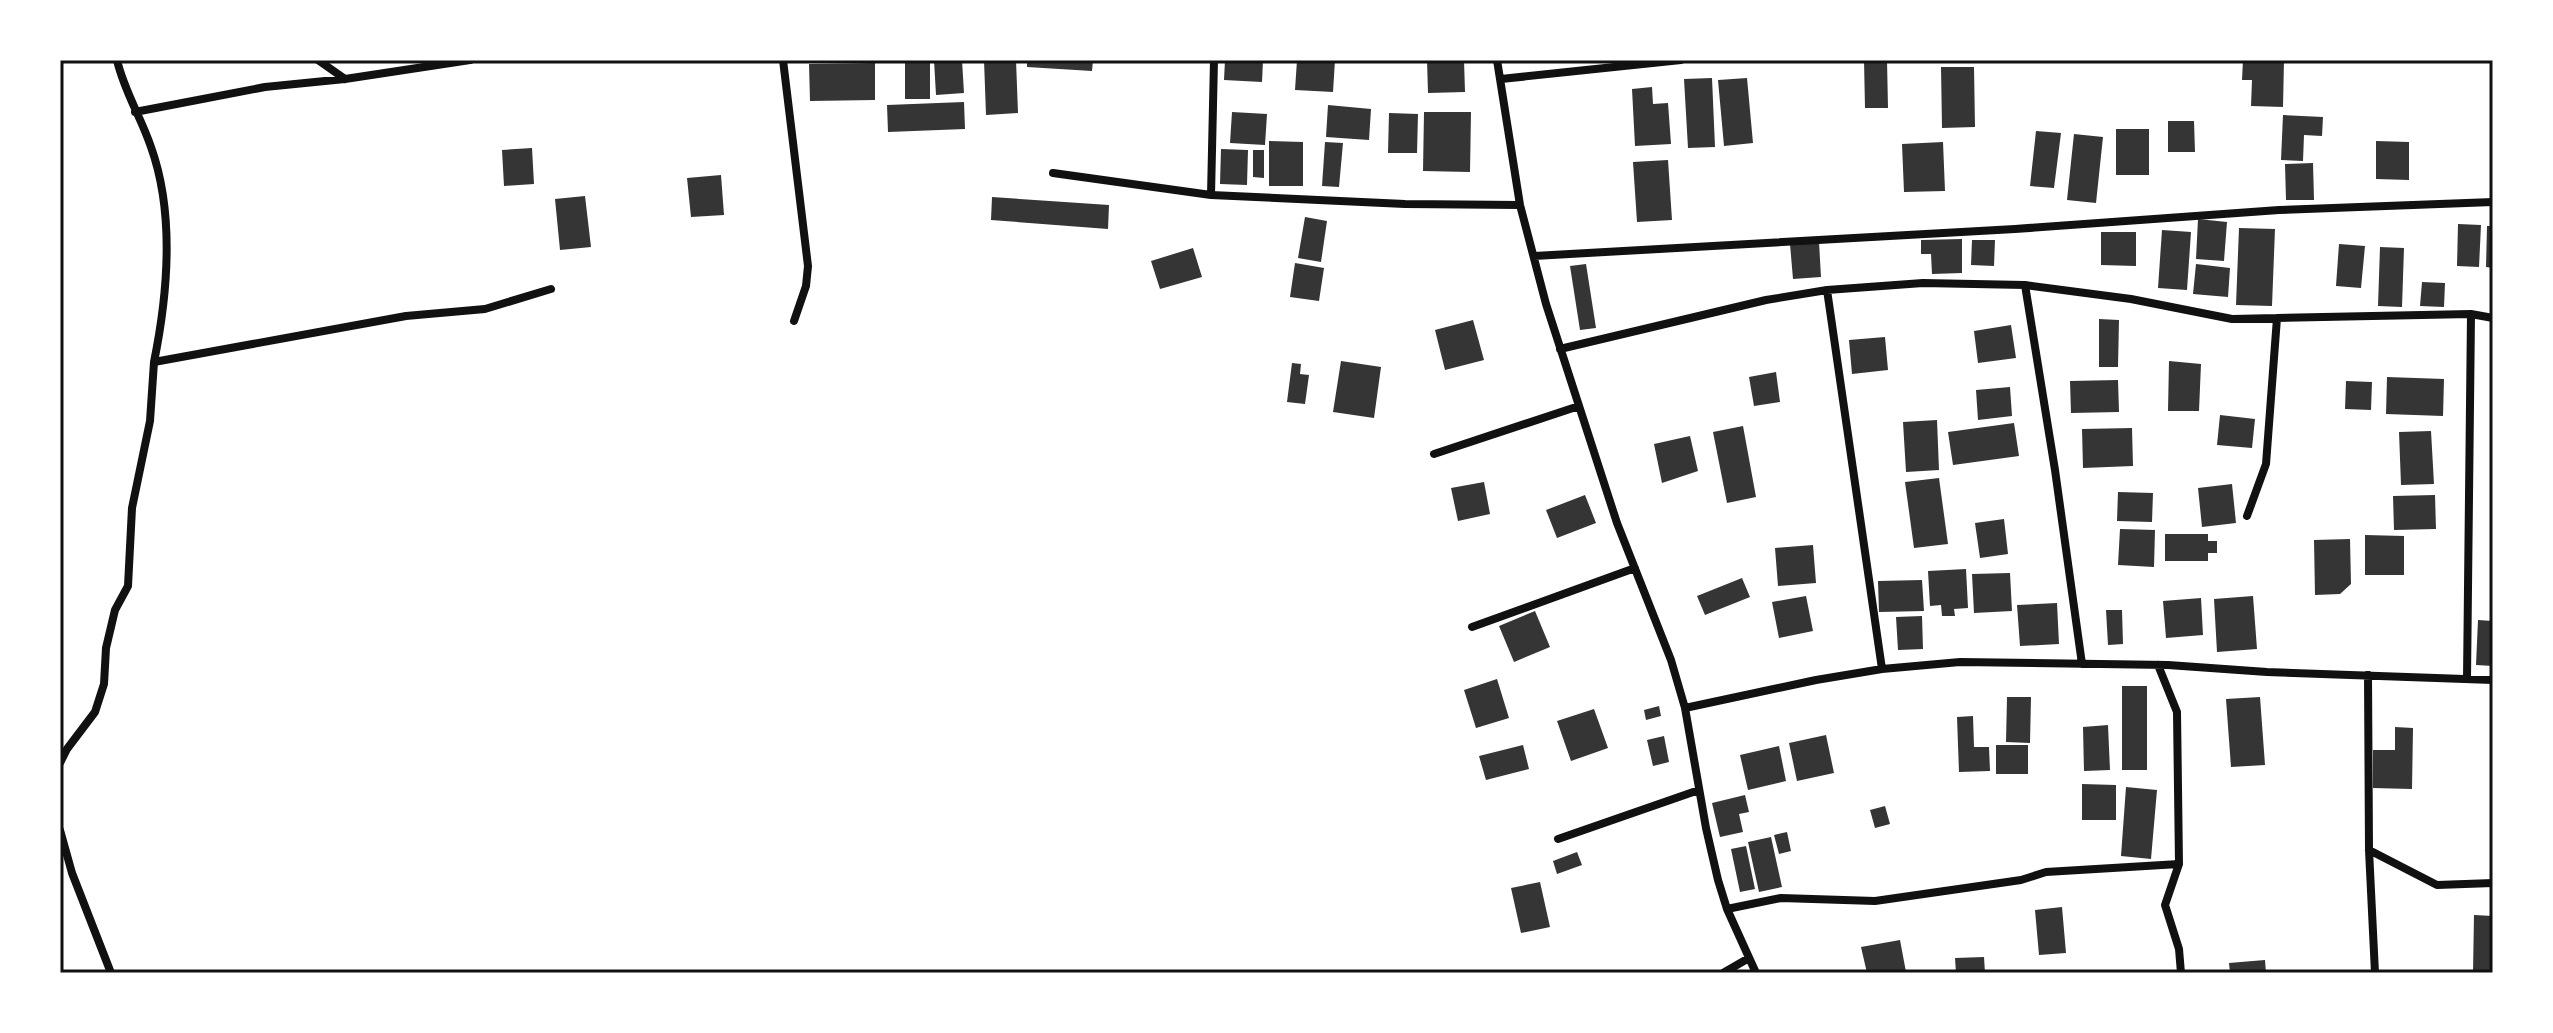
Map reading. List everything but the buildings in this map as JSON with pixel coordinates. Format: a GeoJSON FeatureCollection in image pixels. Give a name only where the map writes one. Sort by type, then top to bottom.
{"type":"FeatureCollection","features":[{"type":"Feature","properties":{"kind":"street"},"geometry":{"type":"LineString","coordinates":[[60,763],[95,712],[104,684],[106,648],[115,610],[128,586],[132,508],[150,421],[154,362],[160,332],[165,267],[165,193],[151,145],[135,112],[117,60]]}},
{"type":"Feature","properties":{"kind":"street"},"geometry":{"type":"LineString","coordinates":[[318,60],[345,79]]}},
{"type":"Feature","properties":{"kind":"street"},"geometry":{"type":"LineString","coordinates":[[135,112],[265,87],[345,79],[470,60]]}},
{"type":"Feature","properties":{"kind":"street"},"geometry":{"type":"LineString","coordinates":[[783,60],[808,266],[806,286],[794,321]]}},
{"type":"Feature","properties":{"kind":"street"},"geometry":{"type":"LineString","coordinates":[[1211,195],[1214,60]]}},
{"type":"Feature","properties":{"kind":"street"},"geometry":{"type":"LineString","coordinates":[[1497,60],[1520,205],[1560,349],[1617,523],[1671,660],[1685,708],[1712,854],[1727,909],[1756,973]]}},
{"type":"Feature","properties":{"kind":"street"},"geometry":{"type":"LineString","coordinates":[[1501,79],[1681,60]]}},
{"type":"Feature","properties":{"kind":"street"},"geometry":{"type":"LineString","coordinates":[[1053,173],[1211,195],[1362,203],[1520,205]]}},
{"type":"Feature","properties":{"kind":"street"},"geometry":{"type":"LineString","coordinates":[[1534,256],[2015,229],[2248,212],[2493,202]]}},
{"type":"Feature","properties":{"kind":"street"},"geometry":{"type":"LineString","coordinates":[[1560,349],[1766,300],[1827,290],[1923,283],[2025,285],[2131,299],[2232,319],[2471,314],[2493,318]]}},
{"type":"Feature","properties":{"kind":"street"},"geometry":{"type":"LineString","coordinates":[[2025,285],[2082,664]]}},
{"type":"Feature","properties":{"kind":"street"},"geometry":{"type":"LineString","coordinates":[[154,362],[406,316],[485,309],[551,289]]}},
{"type":"Feature","properties":{"kind":"street"},"geometry":{"type":"LineString","coordinates":[[1827,290],[1882,669]]}},
{"type":"Feature","properties":{"kind":"street"},"geometry":{"type":"LineString","coordinates":[[2467,679],[2471,314]]}},
{"type":"Feature","properties":{"kind":"street"},"geometry":{"type":"LineString","coordinates":[[2247,516],[2266,464],[2277,318]]}},
{"type":"Feature","properties":{"kind":"street"},"geometry":{"type":"LineString","coordinates":[[1434,454],[1579,406]]}},
{"type":"Feature","properties":{"kind":"street"},"geometry":{"type":"LineString","coordinates":[[1472,627],[1635,568]]}},
{"type":"Feature","properties":{"kind":"street"},"geometry":{"type":"LineString","coordinates":[[1685,708],[1816,680],[1882,669],[1960,662],[2158,665],[2493,680]]}},
{"type":"Feature","properties":{"kind":"street"},"geometry":{"type":"LineString","coordinates":[[2158,665],[2177,712],[2179,864],[2165,905],[2179,949],[2181,973]]}},
{"type":"Feature","properties":{"kind":"street"},"geometry":{"type":"LineString","coordinates":[[2368,675],[2369,850],[2375,973]]}},
{"type":"Feature","properties":{"kind":"street"},"geometry":{"type":"LineString","coordinates":[[1558,839],[1699,790]]}},
{"type":"Feature","properties":{"kind":"street"},"geometry":{"type":"LineString","coordinates":[[60,830],[72,873],[111,973]]}},
{"type":"Feature","properties":{"kind":"street"},"geometry":{"type":"LineString","coordinates":[[2369,850],[2437,885],[2493,883]]}},
{"type":"Feature","properties":{"kind":"street"},"geometry":{"type":"LineString","coordinates":[[1727,909],[1781,898],[1875,901],[2021,880],[2046,872],[2179,864]]}},
{"type":"Feature","properties":{"kind":"street"},"geometry":{"type":"LineString","coordinates":[[1723,973],[1749,958]]}}]}
